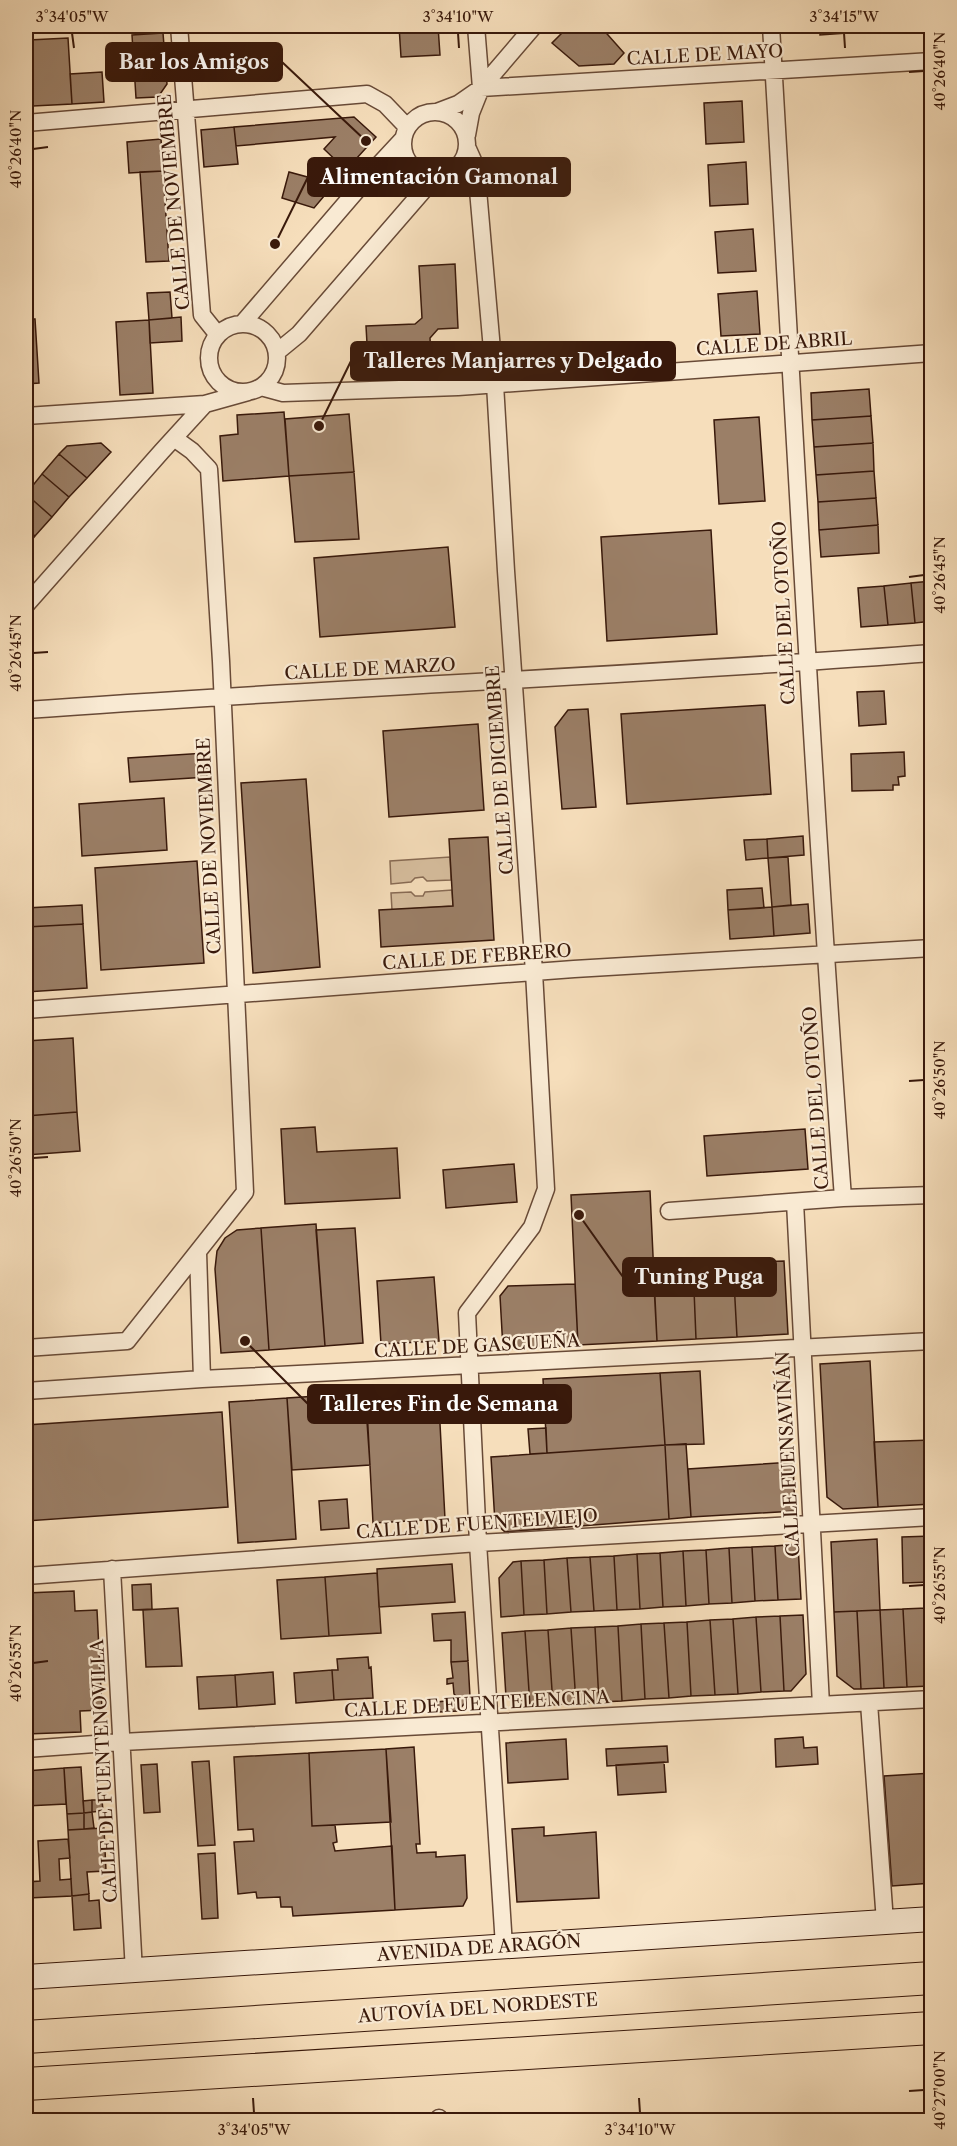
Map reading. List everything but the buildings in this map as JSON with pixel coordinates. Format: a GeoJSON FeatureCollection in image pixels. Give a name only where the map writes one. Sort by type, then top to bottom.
{"type":"FeatureCollection","features":[{"type":"Feature","properties":{"kind":"highway","name":"AUTOVÍA DEL NORDESTE"},"geometry":{"type":"LineString","coordinates":[[26,2037],[932,1978]]}},
{"type":"Feature","properties":{"kind":"highway"},"geometry":{"type":"LineString","coordinates":[[26,2084],[932,2028]]}},
{"type":"Feature","properties":{"kind":"street","name":"CALLE DE NOVIEMBRE"},"geometry":{"type":"LineString","coordinates":[[178,26],[202,315],[218,335]]}},
{"type":"Feature","properties":{"kind":"street"},"geometry":{"type":"LineString","coordinates":[[26,123],[367,94],[385,104],[405,133],[404,154],[410,166],[421,174],[435,177],[450,174],[462,164],[471,113],[481,88],[476,26]]}},
{"type":"Feature","properties":{"kind":"street"},"geometry":{"type":"LineString","coordinates":[[242,324],[420,115],[437,112],[458,104],[481,88],[534,26]]}},
{"type":"Feature","properties":{"kind":"street","name":"CALLE DEL OTOÑO"},"geometry":{"type":"LineString","coordinates":[[771,26],[806,662],[843,1198]]}},
{"type":"Feature","properties":{"kind":"street","name":"CALLE DE MAYO"},"geometry":{"type":"LineString","coordinates":[[481,88],[932,61]]}},
{"type":"Feature","properties":{"kind":"street"},"geometry":{"type":"LineString","coordinates":[[437,112],[450,115],[460,123],[467,142]]}},
{"type":"Feature","properties":{"kind":"street","name":"CALLE DE DICIEMBRE"},"geometry":{"type":"LineString","coordinates":[[467,142],[476,167],[495,384],[546,1189],[532,1227],[467,1313],[478,1543],[504,1946]]}},
{"type":"Feature","properties":{"kind":"street"},"geometry":{"type":"LineString","coordinates":[[277,352],[299,334],[435,177]]}},
{"type":"Feature","properties":{"kind":"street"},"geometry":{"type":"LineString","coordinates":[[26,416],[205,404],[255,389],[268,381],[277,363],[277,352],[273,341],[265,332],[254,326],[242,324],[229,327],[218,335],[209,353],[205,404],[26,605]]}},
{"type":"Feature","properties":{"kind":"street","name":"CALLE DE ABRIL"},"geometry":{"type":"LineString","coordinates":[[255,389],[283,393],[495,384],[932,353]]}},
{"type":"Feature","properties":{"kind":"street"},"geometry":{"type":"LineString","coordinates":[[209,363],[214,376],[223,386],[235,391],[255,389]]}},
{"type":"Feature","properties":{"kind":"street","name":"CALLE DE NOVIEMBRE"},"geometry":{"type":"LineString","coordinates":[[26,1348],[127,1341],[245,1192],[209,469],[192,451],[174,438]]}},
{"type":"Feature","properties":{"kind":"street","name":"CALLE DE MARZO"},"geometry":{"type":"LineString","coordinates":[[26,710],[932,653]]}},
{"type":"Feature","properties":{"kind":"street","name":"CALLE DE FEBRERO"},"geometry":{"type":"LineString","coordinates":[[26,1010],[534,972],[932,948]]}},
{"type":"Feature","properties":{"kind":"street"},"geometry":{"type":"LineString","coordinates":[[669,1211],[843,1198],[932,1195]]}},
{"type":"Feature","properties":{"kind":"street","name":"CALLE FUENSAVIÑÁN"},"geometry":{"type":"LineString","coordinates":[[795,1202],[821,1705]]}},
{"type":"Feature","properties":{"kind":"street"},"geometry":{"type":"LineString","coordinates":[[198,1252],[202,1379]]}},
{"type":"Feature","properties":{"kind":"street","name":"CALLE DE GASCUEÑA"},"geometry":{"type":"LineString","coordinates":[[26,1391],[202,1379],[932,1341]]}},
{"type":"Feature","properties":{"kind":"street","name":"CALLE DE FUENTELVIEJO"},"geometry":{"type":"LineString","coordinates":[[26,1576],[478,1543],[932,1517]]}},
{"type":"Feature","properties":{"kind":"street","name":"CALLE DE FUENTENOVILLA"},"geometry":{"type":"LineString","coordinates":[[112,1569],[134,1972]]}},
{"type":"Feature","properties":{"kind":"street","name":"CALLE DE FUENTELENCINA"},"geometry":{"type":"LineString","coordinates":[[26,1749],[932,1699]]}},
{"type":"Feature","properties":{"kind":"street"},"geometry":{"type":"LineString","coordinates":[[869,1703],[885,1922]]}},
{"type":"Feature","properties":{"kind":"street","name":"AVENIDA DE ARAGÓN"},"geometry":{"type":"LineString","coordinates":[[26,1977],[134,1972],[932,1919]]}},
{"type":"Feature","properties":{"kind":"shaded area"},"geometry":{"type":"Polygon","coordinates":[[[450,857],[451,880],[427,881],[423,877],[415,878],[411,882],[391,884],[390,861],[450,857]]]}},
{"type":"Feature","properties":{"kind":"shaded area"},"geometry":{"type":"Polygon","coordinates":[[[452,890],[453,906],[392,910],[391,893],[411,892],[415,896],[423,896],[425,892],[452,890]]]}},
{"type":"Feature","properties":{"kind":"place","name":"Bar los Amigos"},"geometry":{"type":"Point","coordinates":[366,141]}},
{"type":"Feature","properties":{"kind":"place","name":"Alimentación Gamonal"},"geometry":{"type":"Point","coordinates":[275,244]}},
{"type":"Feature","properties":{"kind":"place","name":"Talleres Manjarres y Delgado"},"geometry":{"type":"Point","coordinates":[319,426]}},
{"type":"Feature","properties":{"kind":"place","name":"Tuning Puga"},"geometry":{"type":"Point","coordinates":[579,1215]}},
{"type":"Feature","properties":{"kind":"place","name":"Talleres Fin de Semana"},"geometry":{"type":"Point","coordinates":[245,1341]}}]}
